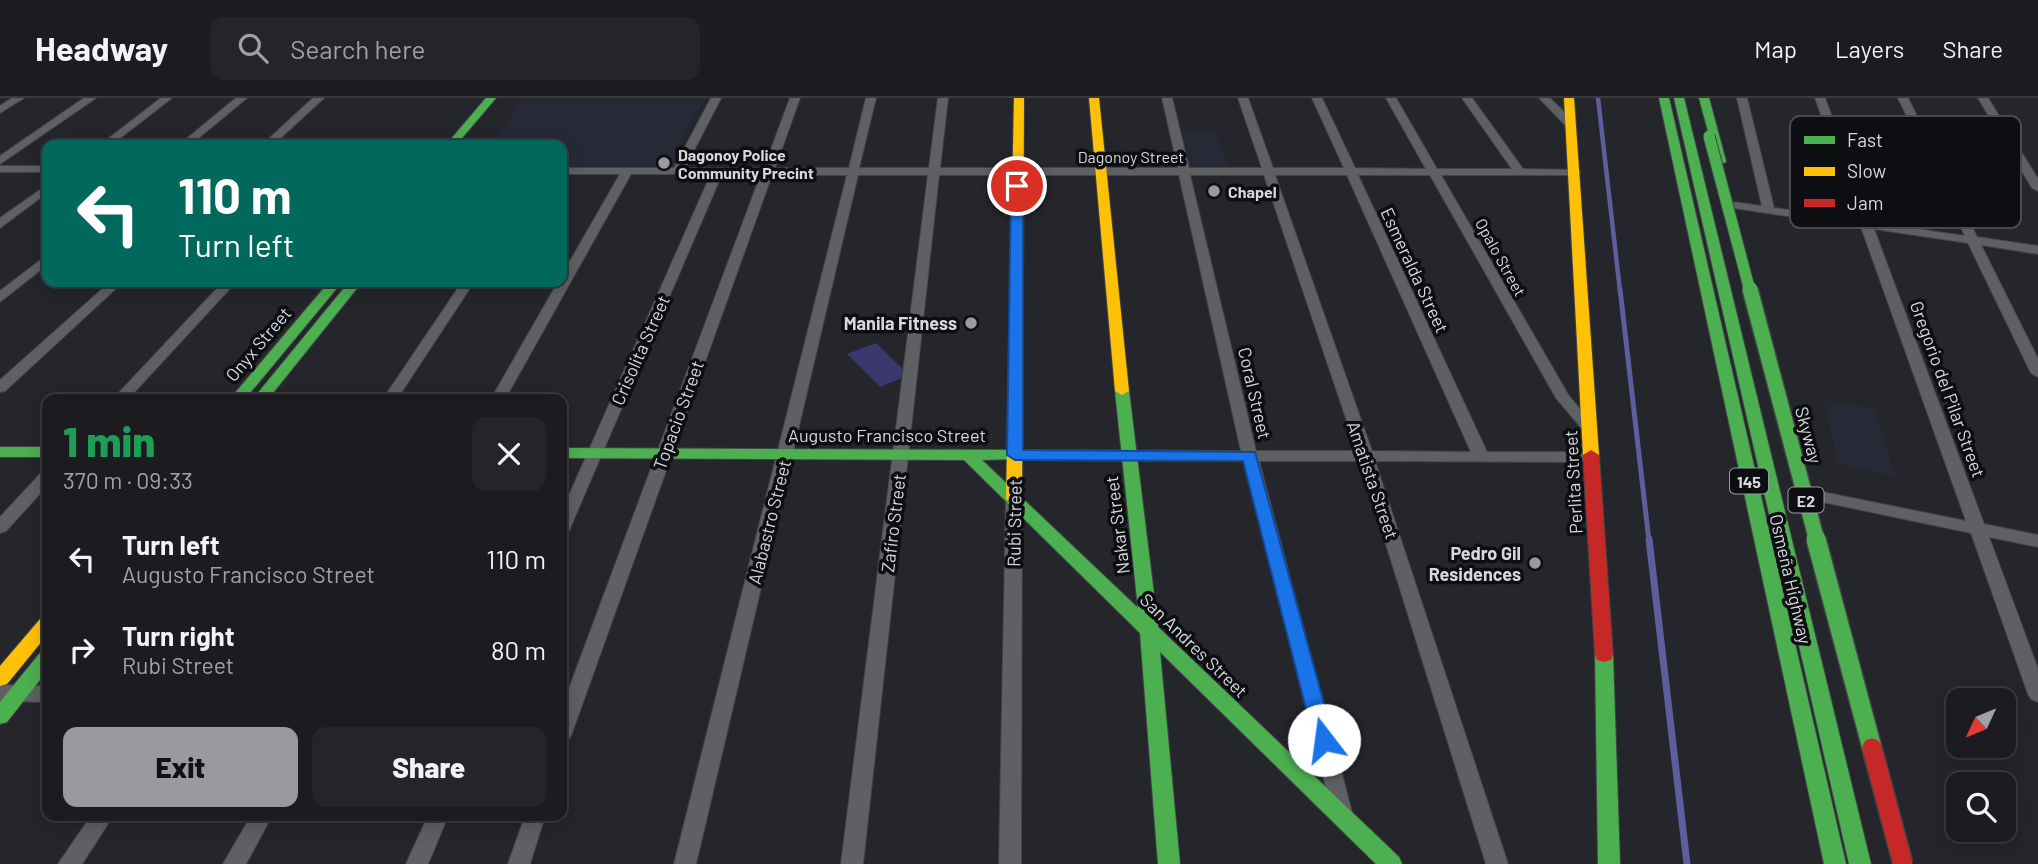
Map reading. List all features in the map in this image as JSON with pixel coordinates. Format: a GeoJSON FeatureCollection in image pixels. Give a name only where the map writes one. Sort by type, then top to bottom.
{"type":"FeatureCollection","features":[{"type":"Feature","properties":{"kind":"main road","name":"Rubi Street"},"geometry":{"type":"LineString","coordinates":[[1014,499],[1019,98]]}},
{"type":"Feature","properties":{"kind":"main road","name":"Nakar Street"},"geometry":{"type":"LineString","coordinates":[[1094,98],[1128,455],[1149,628],[1169,864]]}},
{"type":"Feature","properties":{"kind":"main road","name":"Perlita Street"},"geometry":{"type":"LineString","coordinates":[[1569,98],[1606,695],[1609,864]]}},
{"type":"Feature","properties":{"kind":"main road","name":"Osmeña Highway"},"geometry":{"type":"LineString","coordinates":[[1664,98],[1835,864]]}},
{"type":"Feature","properties":{"kind":"main road","name":"E2"},"geometry":{"type":"LineString","coordinates":[[1679,98],[1860,864]]}},
{"type":"Feature","properties":{"kind":"main road"},"geometry":{"type":"LineString","coordinates":[[1690,98],[1702,141],[1720,158]]}},
{"type":"Feature","properties":{"kind":"main road","name":"Skyway"},"geometry":{"type":"LineString","coordinates":[[1697,98],[1903,864]]}},
{"type":"Feature","properties":{"kind":"main road"},"geometry":{"type":"LineString","coordinates":[[1704,98],[1914,864]]}},
{"type":"Feature","properties":{"kind":"main road"},"geometry":{"type":"LineString","coordinates":[[456,140],[498,99]]}},
{"type":"Feature","properties":{"kind":"main road"},"geometry":{"type":"LineString","coordinates":[[471,140],[498,99]]}},
{"type":"Feature","properties":{"kind":"main road","name":"Onyx Street"},"geometry":{"type":"LineString","coordinates":[[241,394],[332,287]]}},
{"type":"Feature","properties":{"kind":"main road","name":"Onyx Street"},"geometry":{"type":"LineString","coordinates":[[264,394],[352,287]]}},
{"type":"Feature","properties":{"kind":"main road"},"geometry":{"type":"LineString","coordinates":[[0,452],[42,452]]}},
{"type":"Feature","properties":{"kind":"main road","name":"Augusto Francisco Street"},"geometry":{"type":"LineString","coordinates":[[567,453],[1015,455]]}},
{"type":"Feature","properties":{"kind":"main road","name":"San Andres Street"},"geometry":{"type":"LineString","coordinates":[[968,455],[1391,864]]}},
{"type":"Feature","properties":{"kind":"main road"},"geometry":{"type":"LineString","coordinates":[[0,679],[42,629]]}},
{"type":"Feature","properties":{"kind":"main road"},"geometry":{"type":"LineString","coordinates":[[0,716],[9,693],[42,663]]}},
{"type":"Feature","properties":{"kind":"street"},"geometry":{"type":"LineString","coordinates":[[0,110],[19,98]]}},
{"type":"Feature","properties":{"kind":"street"},"geometry":{"type":"LineString","coordinates":[[0,161],[91,98]]}},
{"type":"Feature","properties":{"kind":"street"},"geometry":{"type":"LineString","coordinates":[[112,140],[167,98]]}},
{"type":"Feature","properties":{"kind":"street"},"geometry":{"type":"LineString","coordinates":[[190,140],[242,98]]}},
{"type":"Feature","properties":{"kind":"street"},"geometry":{"type":"LineString","coordinates":[[273,140],[319,98]]}},
{"type":"Feature","properties":{"kind":"street"},"geometry":{"type":"LineString","coordinates":[[678,171],[716,98]]}},
{"type":"Feature","properties":{"kind":"street","name":"Topacio Street"},"geometry":{"type":"LineString","coordinates":[[567,699],[664,453],[795,98]]}},
{"type":"Feature","properties":{"kind":"street","name":"Alabastro Street"},"geometry":{"type":"LineString","coordinates":[[685,864],[871,98]]}},
{"type":"Feature","properties":{"kind":"street","name":"Zafiro Street"},"geometry":{"type":"LineString","coordinates":[[852,864],[943,98]]}},
{"type":"Feature","properties":{"kind":"street","name":"Coral Street"},"geometry":{"type":"LineString","coordinates":[[1167,98],[1250,456],[1344,818]]}},
{"type":"Feature","properties":{"kind":"street","name":"Amatista Street"},"geometry":{"type":"LineString","coordinates":[[1243,98],[1366,456],[1497,864]]}},
{"type":"Feature","properties":{"kind":"street","name":"Esmeralda Street"},"geometry":{"type":"LineString","coordinates":[[1317,98],[1481,456]]}},
{"type":"Feature","properties":{"kind":"street","name":"Opalo Street"},"geometry":{"type":"LineString","coordinates":[[1391,98],[1563,398],[1589,428]]}},
{"type":"Feature","properties":{"kind":"street"},"geometry":{"type":"LineString","coordinates":[[1467,98],[1520,172]]}},
{"type":"Feature","properties":{"kind":"street"},"geometry":{"type":"LineString","coordinates":[[1544,98],[1570,124]]}},
{"type":"Feature","properties":{"kind":"street"},"geometry":{"type":"LineString","coordinates":[[1742,98],[1769,209]]}},
{"type":"Feature","properties":{"kind":"street","name":"Gregorio del Pilar Street"},"geometry":{"type":"LineString","coordinates":[[1820,98],[1827,116]]}},
{"type":"Feature","properties":{"kind":"street"},"geometry":{"type":"LineString","coordinates":[[1903,98],[1912,116]]}},
{"type":"Feature","properties":{"kind":"street"},"geometry":{"type":"LineString","coordinates":[[1983,98],[1994,116]]}},
{"type":"Feature","properties":{"kind":"street"},"geometry":{"type":"LineString","coordinates":[[2021,160],[2038,188]]}},
{"type":"Feature","properties":{"kind":"street"},"geometry":{"type":"LineString","coordinates":[[0,169],[42,169]]}},
{"type":"Feature","properties":{"kind":"street","name":"Dagonoy Street"},"geometry":{"type":"LineString","coordinates":[[567,171],[1574,172]]}},
{"type":"Feature","properties":{"kind":"street"},"geometry":{"type":"LineString","coordinates":[[567,277],[627,171]]}},
{"type":"Feature","properties":{"kind":"street","name":"Crisolita Street"},"geometry":{"type":"LineString","coordinates":[[567,516],[718,171]]}},
{"type":"Feature","properties":{"kind":"street"},"geometry":{"type":"LineString","coordinates":[[0,224],[42,192]]}},
{"type":"Feature","properties":{"kind":"street"},"geometry":{"type":"LineString","coordinates":[[1733,205],[1790,212]]}},
{"type":"Feature","properties":{"kind":"street","name":"Gregorio del Pilar Street"},"geometry":{"type":"LineString","coordinates":[[1869,228],[2038,694]]}},
{"type":"Feature","properties":{"kind":"street"},"geometry":{"type":"LineString","coordinates":[[1899,228],[2038,250]]}},
{"type":"Feature","properties":{"kind":"street"},"geometry":{"type":"LineString","coordinates":[[1969,228],[2038,373]]}},
{"type":"Feature","properties":{"kind":"street"},"geometry":{"type":"LineString","coordinates":[[0,298],[42,263]]}},
{"type":"Feature","properties":{"kind":"street"},"geometry":{"type":"LineString","coordinates":[[0,388],[111,287]]}},
{"type":"Feature","properties":{"kind":"street"},"geometry":{"type":"LineString","coordinates":[[125,394],[225,287]]}},
{"type":"Feature","properties":{"kind":"street"},"geometry":{"type":"LineString","coordinates":[[393,394],[465,287]]}},
{"type":"Feature","properties":{"kind":"street"},"geometry":{"type":"LineString","coordinates":[[501,394],[561,287]]}},
{"type":"Feature","properties":{"kind":"street","name":"Augusto Francisco Street"},"geometry":{"type":"LineString","coordinates":[[1015,455],[1590,457]]}},
{"type":"Feature","properties":{"kind":"street"},"geometry":{"type":"LineString","coordinates":[[0,527],[42,482]]}},
{"type":"Feature","properties":{"kind":"street"},"geometry":{"type":"LineString","coordinates":[[1813,495],[2038,541]]}},
{"type":"Feature","properties":{"kind":"street","name":"Rubi Street"},"geometry":{"type":"LineString","coordinates":[[1010,864],[1014,499]]}},
{"type":"Feature","properties":{"kind":"street"},"geometry":{"type":"LineString","coordinates":[[9,693],[42,694]]}},
{"type":"Feature","properties":{"kind":"street"},"geometry":{"type":"LineString","coordinates":[[69,864],[99,821]]}},
{"type":"Feature","properties":{"kind":"street"},"geometry":{"type":"LineString","coordinates":[[234,864],[259,821]]}},
{"type":"Feature","properties":{"kind":"street"},"geometry":{"type":"LineString","coordinates":[[417,864],[436,821]]}},
{"type":"Feature","properties":{"kind":"street"},"geometry":{"type":"LineString","coordinates":[[519,864],[533,821]]}},
{"type":"Feature","properties":{"kind":"shaded area"},"geometry":{"type":"Polygon","coordinates":[[[522,101],[703,101],[667,169],[567,168],[567,140],[494,140],[522,101]]]}},
{"type":"Feature","properties":{"kind":"shaded area"},"geometry":{"type":"Polygon","coordinates":[[[1183,132],[1215,132],[1228,166],[1189,167],[1183,132]]]}},
{"type":"Feature","properties":{"kind":"shaded area"},"geometry":{"type":"Polygon","coordinates":[[[876,343],[909,375],[880,387],[847,354],[876,343]]]}},
{"type":"Feature","properties":{"kind":"shaded area"},"geometry":{"type":"Polygon","coordinates":[[[1824,400],[1875,409],[1895,476],[1838,464],[1824,400]]]}},
{"type":"Feature","properties":{"kind":"waterway"},"geometry":{"type":"LineString","coordinates":[[1598,98],[1620,291]]}},
{"type":"Feature","properties":{"kind":"waterway"},"geometry":{"type":"LineString","coordinates":[[1620,289],[1649,541]]}},
{"type":"Feature","properties":{"kind":"waterway"},"geometry":{"type":"LineString","coordinates":[[1649,539],[1687,864]]}},
{"type":"Feature","properties":{"kind":"traffic: fast"},"geometry":{"type":"LineString","coordinates":[[455,140],[491,98]]}},
{"type":"Feature","properties":{"kind":"traffic: fast"},"geometry":{"type":"LineString","coordinates":[[1664,98],[1835,864]]}},
{"type":"Feature","properties":{"kind":"traffic: fast"},"geometry":{"type":"LineString","coordinates":[[1679,98],[1860,864]]}},
{"type":"Feature","properties":{"kind":"traffic: fast"},"geometry":{"type":"LineString","coordinates":[[1704,98],[1721,161]]}},
{"type":"Feature","properties":{"kind":"traffic: fast"},"geometry":{"type":"LineString","coordinates":[[1709,136],[1872,748]]}},
{"type":"Feature","properties":{"kind":"traffic: fast"},"geometry":{"type":"LineString","coordinates":[[241,394],[332,287]]}},
{"type":"Feature","properties":{"kind":"traffic: fast"},"geometry":{"type":"LineString","coordinates":[[264,394],[352,287]]}},
{"type":"Feature","properties":{"kind":"traffic: fast"},"geometry":{"type":"LineString","coordinates":[[1122,391],[1149,628],[1169,864]]}},
{"type":"Feature","properties":{"kind":"traffic: fast"},"geometry":{"type":"LineString","coordinates":[[0,452],[42,452]]}},
{"type":"Feature","properties":{"kind":"traffic: fast"},"geometry":{"type":"LineString","coordinates":[[567,453],[1015,455]]}},
{"type":"Feature","properties":{"kind":"traffic: fast"},"geometry":{"type":"LineString","coordinates":[[968,455],[1391,864]]}},
{"type":"Feature","properties":{"kind":"traffic: fast"},"geometry":{"type":"LineString","coordinates":[[1604,655],[1609,864]]}},
{"type":"Feature","properties":{"kind":"traffic: fast"},"geometry":{"type":"LineString","coordinates":[[0,716],[42,664]]}},
{"type":"Feature","properties":{"kind":"traffic: slow"},"geometry":{"type":"LineString","coordinates":[[1014,499],[1019,98]]}},
{"type":"Feature","properties":{"kind":"traffic: slow"},"geometry":{"type":"LineString","coordinates":[[1094,98],[1122,391]]}},
{"type":"Feature","properties":{"kind":"traffic: slow"},"geometry":{"type":"LineString","coordinates":[[1569,98],[1591,455]]}},
{"type":"Feature","properties":{"kind":"traffic: slow"},"geometry":{"type":"LineString","coordinates":[[0,679],[42,629]]}},
{"type":"Feature","properties":{"kind":"traffic: jam"},"geometry":{"type":"LineString","coordinates":[[1591,455],[1604,655]]}},
{"type":"Feature","properties":{"kind":"traffic: jam"},"geometry":{"type":"LineString","coordinates":[[1872,748],[1903,864]]}},
{"type":"Feature","properties":{"kind":"place","name":"Dagonoy Police Community Precint"},"geometry":{"type":"Point","coordinates":[664,163]}},
{"type":"Feature","properties":{"kind":"place","name":"Chapel"},"geometry":{"type":"Point","coordinates":[1214,191]}},
{"type":"Feature","properties":{"kind":"place","name":"Manila Fitness"},"geometry":{"type":"Point","coordinates":[971,323]}},
{"type":"Feature","properties":{"kind":"place","name":"Pedro Gil Residences"},"geometry":{"type":"Point","coordinates":[1535,563]}},
{"type":"Feature","properties":{"kind":"route"},"geometry":{"type":"LineString","coordinates":[[1017,186],[1015,455],[1250,456],[1324,740]]}}]}
